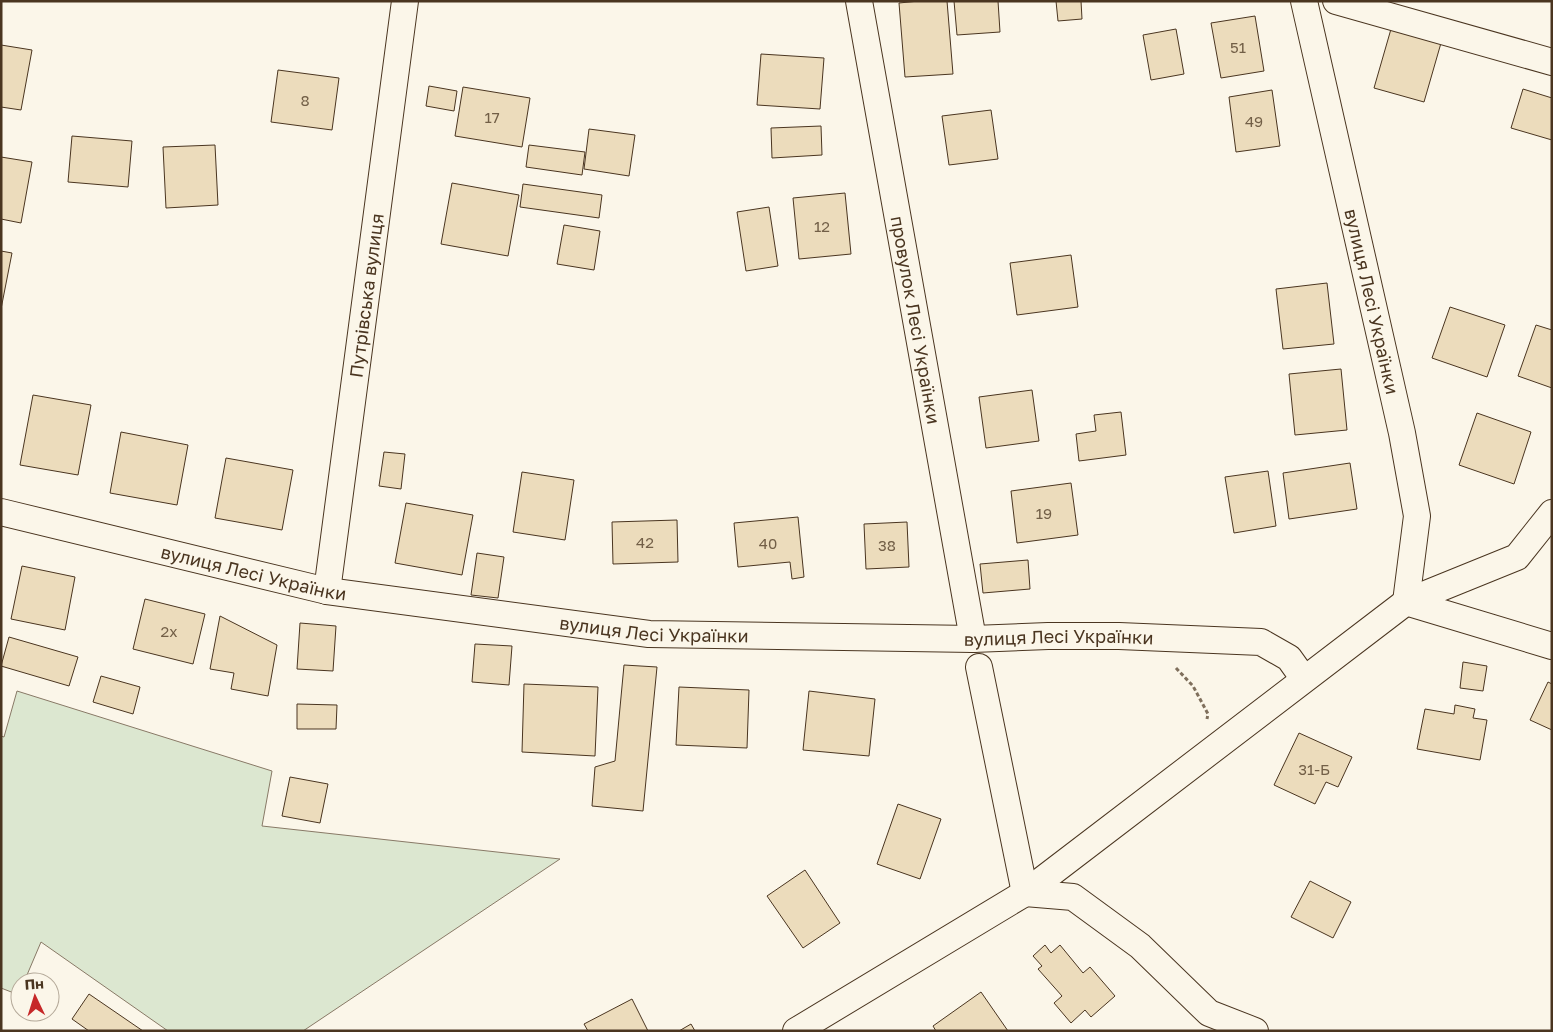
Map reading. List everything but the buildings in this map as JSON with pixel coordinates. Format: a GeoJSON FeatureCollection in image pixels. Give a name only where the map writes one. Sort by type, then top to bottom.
{"type":"FeatureCollection","features":[{"type":"Feature","properties":{"kind":"street","name":"Путрівська вулиця"},"geometry":{"type":"LineString","coordinates":[[327,591],[405,1]]}},
{"type":"Feature","properties":{"kind":"street","name":"провулок Лесі Українки"},"geometry":{"type":"LineString","coordinates":[[859,1],[973,639]]}},
{"type":"Feature","properties":{"kind":"street","name":"вулиця Лесі Українки"},"geometry":{"type":"LineString","coordinates":[[1304,1],[1402,433],[1417,516],[1406,602]]}},
{"type":"Feature","properties":{"kind":"street"},"geometry":{"type":"LineString","coordinates":[[1336,1],[1552,62]]}},
{"type":"Feature","properties":{"kind":"street","name":"вулиця Лесі Українки"},"geometry":{"type":"LineString","coordinates":[[1,512],[327,591],[649,634],[973,639],[1110,636],[1261,642],[1289,658],[1304,680]]}},
{"type":"Feature","properties":{"kind":"street"},"geometry":{"type":"LineString","coordinates":[[796,1031],[1025,893],[1406,602],[1517,558],[1552,513]]}},
{"type":"Feature","properties":{"kind":"street"},"geometry":{"type":"LineString","coordinates":[[1406,602],[1552,646]]}},
{"type":"Feature","properties":{"kind":"street","name":"вулиця Лесі Українки"},"geometry":{"type":"LineString","coordinates":[[979,667],[1025,893]]}},
{"type":"Feature","properties":{"kind":"street"},"geometry":{"type":"LineString","coordinates":[[1025,893],[1073,898],[1140,946],[1209,1013],[1255,1031]]}},
{"type":"Feature","properties":{"kind":"path"},"geometry":{"type":"LineString","coordinates":[[1170,661],[1193,686],[1208,714],[1205,755]]}},
{"type":"Feature","properties":{"kind":"green space"},"geometry":{"type":"Polygon","coordinates":[[[17,691],[272,771],[262,826],[560,859],[303,1031],[168,1031],[41,942],[28,972],[10,972],[10,992],[1,988],[1,736],[4,737],[17,691]]]}}]}
